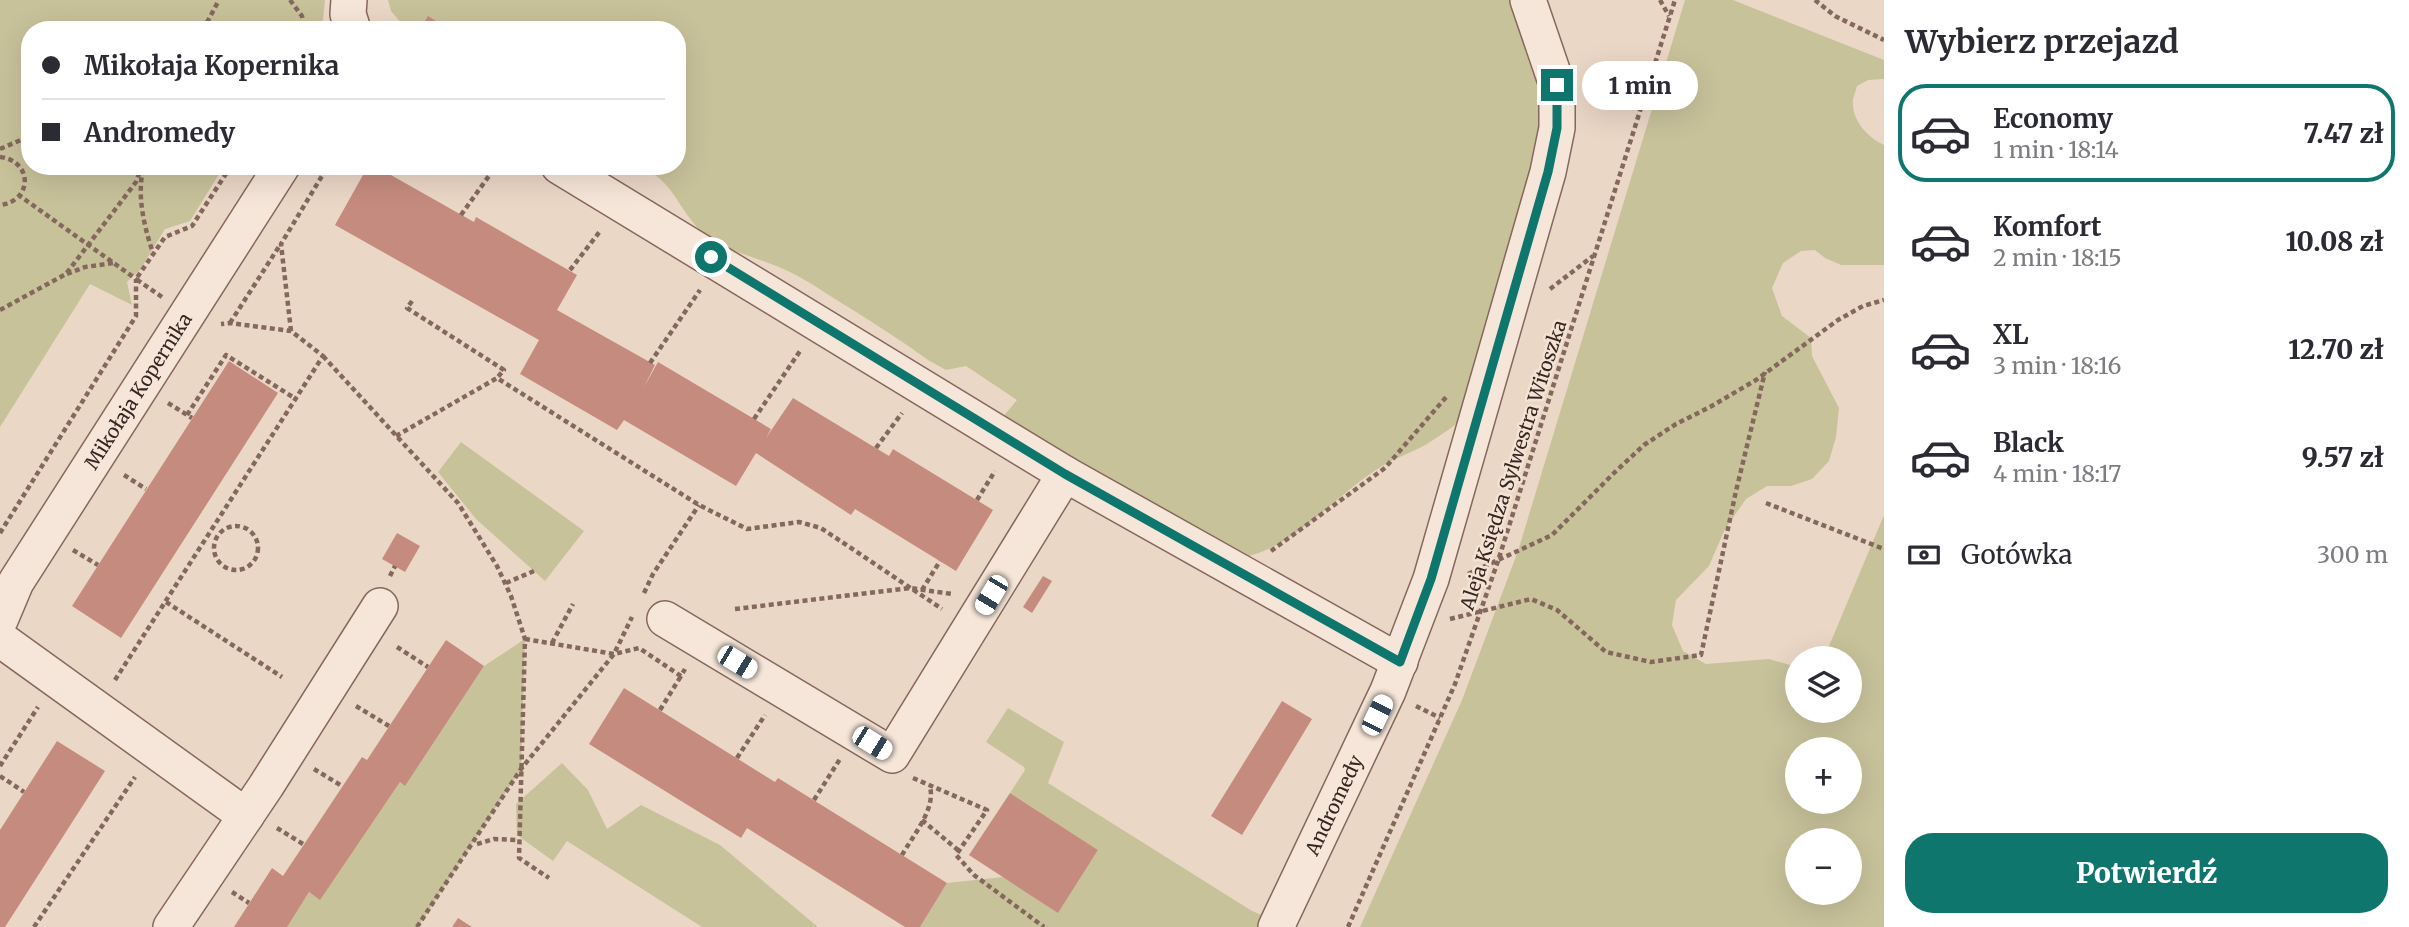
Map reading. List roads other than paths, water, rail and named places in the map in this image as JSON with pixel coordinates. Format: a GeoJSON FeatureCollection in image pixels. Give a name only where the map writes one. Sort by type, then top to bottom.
{"type":"FeatureCollection","features":[{"type":"Feature","properties":{"kind":"street"},"geometry":{"type":"LineString","coordinates":[[349,0],[350,21]]}},
{"type":"Feature","properties":{"kind":"street","name":"Andromedy"},"geometry":{"type":"LineString","coordinates":[[1276,927],[1400,662],[1431,579],[1548,172],[1557,128],[1557,85],[1528,0]]}},
{"type":"Feature","properties":{"kind":"street","name":"Mikołaja Kopernika"},"geometry":{"type":"LineString","coordinates":[[0,620],[16,582],[276,175]]}},
{"type":"Feature","properties":{"kind":"street"},"geometry":{"type":"LineString","coordinates":[[574,175],[1065,474],[1400,662]]}},
{"type":"Feature","properties":{"kind":"street"},"geometry":{"type":"LineString","coordinates":[[665,619],[892,755],[1065,474]]}},
{"type":"Feature","properties":{"kind":"street"},"geometry":{"type":"LineString","coordinates":[[171,927],[257,819],[380,606]]}},
{"type":"Feature","properties":{"kind":"street"},"geometry":{"type":"LineString","coordinates":[[0,639],[257,819]]}}]}
